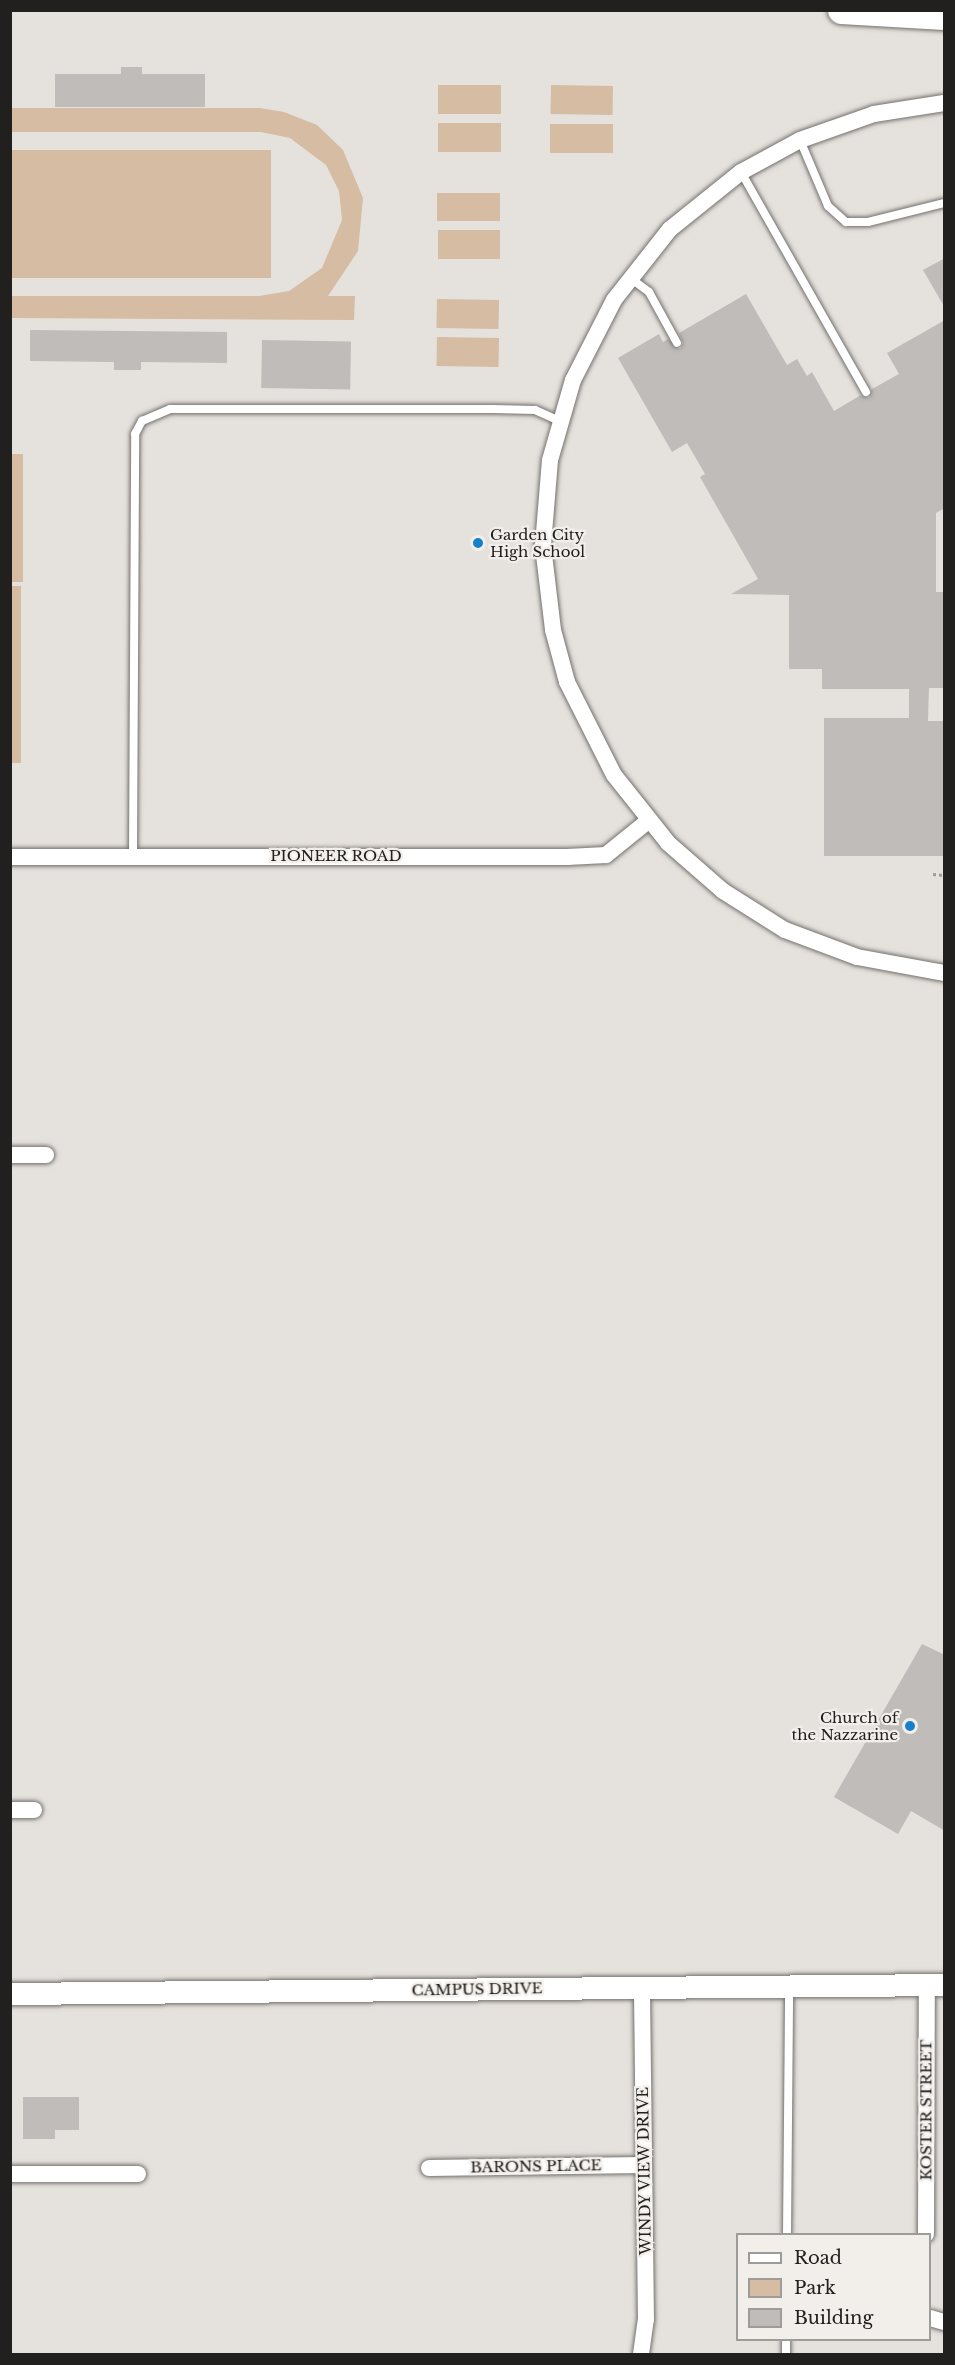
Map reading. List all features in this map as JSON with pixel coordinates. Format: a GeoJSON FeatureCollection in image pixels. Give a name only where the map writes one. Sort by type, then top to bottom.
{"type":"FeatureCollection","features":[{"type":"Feature","properties":{"kind":"highway"},"geometry":{"type":"LineString","coordinates":[[841,10],[945,16]]}},
{"type":"Feature","properties":{"kind":"main road","name":"CAMPUS DRIVE"},"geometry":{"type":"LineString","coordinates":[[10,1994],[936,1985]]}},
{"type":"Feature","properties":{"kind":"street"},"geometry":{"type":"LineString","coordinates":[[945,103],[874,114],[800,140],[741,171],[670,229],[630,277],[590,341],[560,421],[544,500],[545,586],[553,630],[567,682],[591,736],[648,821],[723,891],[786,930],[856,957],[945,973]]}},
{"type":"Feature","properties":{"kind":"street","name":"PIONEER ROAD"},"geometry":{"type":"LineString","coordinates":[[10,857],[606,855],[621,846],[648,821]]}},
{"type":"Feature","properties":{"kind":"street"},"geometry":{"type":"LineString","coordinates":[[10,1155],[46,1155]]}},
{"type":"Feature","properties":{"kind":"street"},"geometry":{"type":"LineString","coordinates":[[10,1810],[34,1810]]}},
{"type":"Feature","properties":{"kind":"street","name":"KOSTER STREET"},"geometry":{"type":"LineString","coordinates":[[926,2233],[936,1985]]}},
{"type":"Feature","properties":{"kind":"street","name":"WINDY VIEW DRIVE"},"geometry":{"type":"LineString","coordinates":[[641,2355],[646,2320],[642,1987]]}},
{"type":"Feature","properties":{"kind":"street","name":"BARONS PLACE"},"geometry":{"type":"LineString","coordinates":[[429,2168],[643,2165]]}},
{"type":"Feature","properties":{"kind":"street"},"geometry":{"type":"LineString","coordinates":[[10,2174],[138,2174]]}},
{"type":"Feature","properties":{"kind":"lane"},"geometry":{"type":"LineString","coordinates":[[800,140],[828,206],[846,222],[868,222],[945,203]]}},
{"type":"Feature","properties":{"kind":"lane"},"geometry":{"type":"LineString","coordinates":[[741,171],[866,392]]}},
{"type":"Feature","properties":{"kind":"lane"},"geometry":{"type":"LineString","coordinates":[[630,277],[649,292],[677,343]]}},
{"type":"Feature","properties":{"kind":"lane"},"geometry":{"type":"LineString","coordinates":[[134,855],[135,434],[142,421],[170,409],[494,409],[535,410],[560,421]]}},
{"type":"Feature","properties":{"kind":"lane"},"geometry":{"type":"LineString","coordinates":[[787,2233],[789,1986]]}},
{"type":"Feature","properties":{"kind":"path"},"geometry":{"type":"LineString","coordinates":[[933,874],[945,875]]}},
{"type":"Feature","properties":{"kind":"green space"},"geometry":{"type":"Polygon","coordinates":[[[438,85],[501,85],[501,114],[438,114],[438,85]]]}},
{"type":"Feature","properties":{"kind":"green space"},"geometry":{"type":"Polygon","coordinates":[[[551,85],[613,86],[612,115],[550,114],[551,85]]]}},
{"type":"Feature","properties":{"kind":"green space"},"geometry":{"type":"Polygon","coordinates":[[[11,108],[260,108],[284,112],[317,125],[343,150],[363,198],[358,251],[328,296],[355,296],[354,320],[11,318],[11,296],[259,296],[289,291],[322,268],[342,220],[339,191],[326,165],[290,138],[261,132],[11,132],[11,108]]]}},
{"type":"Feature","properties":{"kind":"green space"},"geometry":{"type":"Polygon","coordinates":[[[438,123],[501,123],[501,152],[438,152],[438,123]]]}},
{"type":"Feature","properties":{"kind":"green space"},"geometry":{"type":"Polygon","coordinates":[[[550,124],[613,124],[613,153],[550,153],[550,124]]]}},
{"type":"Feature","properties":{"kind":"green space"},"geometry":{"type":"Polygon","coordinates":[[[11,150],[271,150],[271,278],[11,278],[11,150]]]}},
{"type":"Feature","properties":{"kind":"green space"},"geometry":{"type":"Polygon","coordinates":[[[437,193],[500,193],[500,221],[437,221],[437,193]]]}},
{"type":"Feature","properties":{"kind":"green space"},"geometry":{"type":"Polygon","coordinates":[[[438,230],[500,230],[500,259],[438,259],[438,230]]]}},
{"type":"Feature","properties":{"kind":"green space"},"geometry":{"type":"Polygon","coordinates":[[[437,299],[499,300],[498,329],[436,328],[437,299]]]}},
{"type":"Feature","properties":{"kind":"green space"},"geometry":{"type":"Polygon","coordinates":[[[437,337],[499,338],[498,367],[436,366],[437,337]]]}},
{"type":"Feature","properties":{"kind":"green space"},"geometry":{"type":"Polygon","coordinates":[[[11,454],[23,454],[23,582],[11,582],[11,454]]]}},
{"type":"Feature","properties":{"kind":"green space"},"geometry":{"type":"Polygon","coordinates":[[[11,586],[21,586],[21,763],[11,763],[11,586]]]}},
{"type":"Feature","properties":{"kind":"building"},"geometry":{"type":"Polygon","coordinates":[[[121,67],[142,67],[142,74],[205,74],[205,107],[55,107],[55,74],[121,74],[121,67]]]}},
{"type":"Feature","properties":{"kind":"building"},"geometry":{"type":"Polygon","coordinates":[[[945,258],[945,308],[923,270],[945,258]]]}},
{"type":"Feature","properties":{"kind":"building"},"geometry":{"type":"Polygon","coordinates":[[[746,294],[787,365],[797,359],[807,376],[812,372],[834,411],[861,395],[869,398],[872,389],[899,374],[887,353],[945,320],[945,508],[936,513],[936,592],[945,592],[945,688],[929,688],[928,721],[945,721],[945,856],[824,856],[824,718],[909,718],[909,689],[822,689],[822,669],[789,669],[789,595],[731,594],[758,579],[700,477],[705,474],[687,443],[672,452],[618,358],[659,334],[663,342],[668,339],[680,349],[683,343],[679,333],[746,294]]]}},
{"type":"Feature","properties":{"kind":"building"},"geometry":{"type":"Polygon","coordinates":[[[30,330],[227,332],[227,363],[141,362],[141,370],[114,370],[114,362],[30,361],[30,330]]]}},
{"type":"Feature","properties":{"kind":"building"},"geometry":{"type":"Polygon","coordinates":[[[262,340],[351,342],[350,390],[261,388],[262,340]]]}},
{"type":"Feature","properties":{"kind":"building","name":"Church of the Nazzarine"},"geometry":{"type":"Polygon","coordinates":[[[922,1644],[945,1655],[945,1831],[911,1811],[898,1834],[834,1797],[922,1644]]]}},
{"type":"Feature","properties":{"kind":"building"},"geometry":{"type":"Polygon","coordinates":[[[23,2097],[79,2097],[79,2130],[55,2130],[55,2139],[23,2139],[23,2097]]]}},
{"type":"Feature","properties":{"kind":"place","name":"Garden City High School"},"geometry":{"type":"Point","coordinates":[478,543]}},
{"type":"Feature","properties":{"kind":"place","name":"Church of the Nazzarine"},"geometry":{"type":"Point","coordinates":[910,1726]}}]}
